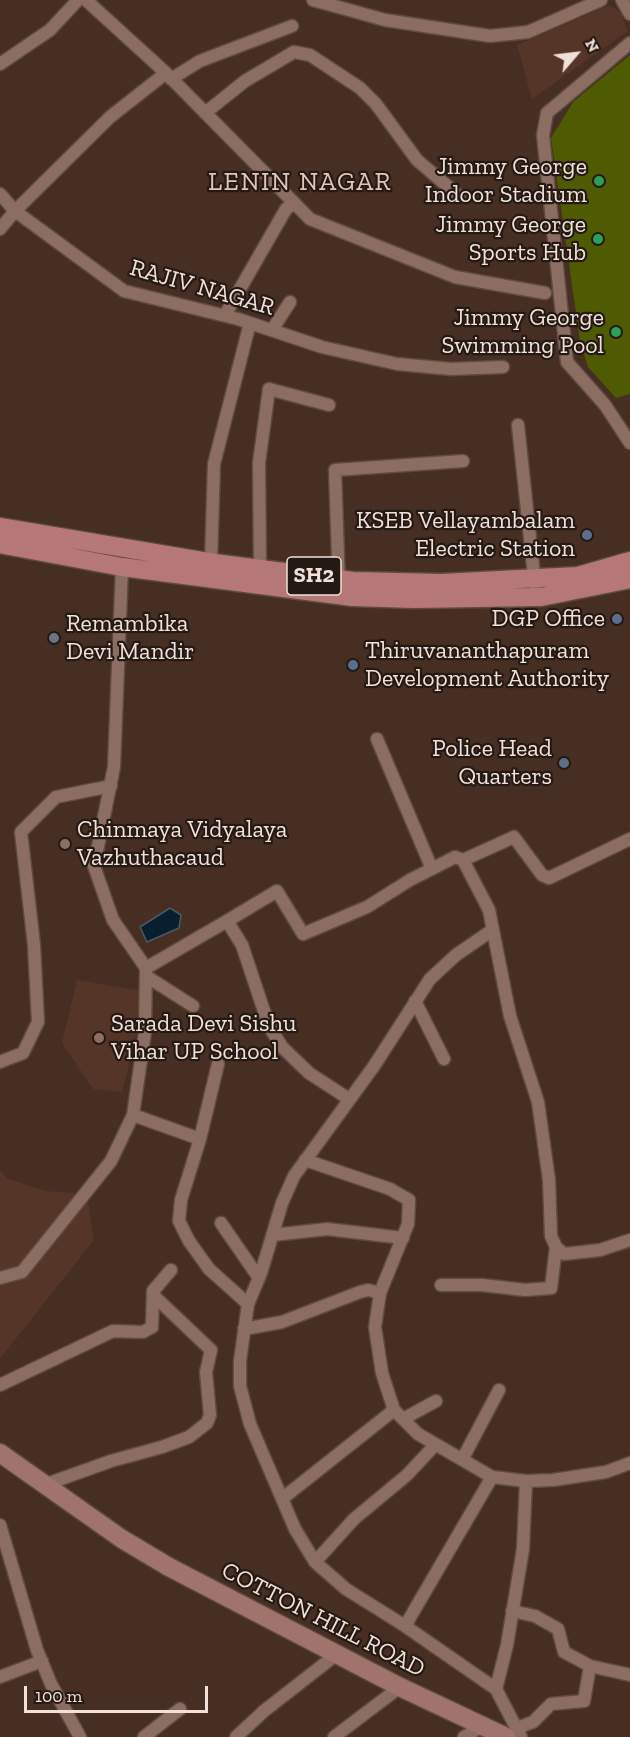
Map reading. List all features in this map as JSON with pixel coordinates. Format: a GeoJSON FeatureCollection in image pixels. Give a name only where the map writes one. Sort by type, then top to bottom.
{"type":"FeatureCollection","features":[{"type":"Feature","properties":{"kind":"main road","name":"SH2"},"geometry":{"type":"LineString","coordinates":[[0,527],[260,569],[339,587],[578,576],[630,561]]}},
{"type":"Feature","properties":{"kind":"main road"},"geometry":{"type":"LineString","coordinates":[[0,544],[122,567],[339,587],[414,599],[536,597],[577,591],[630,579]]}},
{"type":"Feature","properties":{"kind":"main road","name":"COTTON HILL ROAD"},"geometry":{"type":"LineString","coordinates":[[0,1453],[122,1539],[169,1567],[400,1687],[481,1726],[515,1734]]}},
{"type":"Feature","properties":{"kind":"street"},"geometry":{"type":"LineString","coordinates":[[0,64],[50,30],[78,0]]}},
{"type":"Feature","properties":{"kind":"street"},"geometry":{"type":"LineString","coordinates":[[86,0],[169,76],[310,219],[455,277],[545,292]]}},
{"type":"Feature","properties":{"kind":"street"},"geometry":{"type":"LineString","coordinates":[[313,0],[385,20],[490,36],[528,32],[601,0]]}},
{"type":"Feature","properties":{"kind":"street"},"geometry":{"type":"LineString","coordinates":[[622,0],[630,14]]}},
{"type":"Feature","properties":{"kind":"street"},"geometry":{"type":"LineString","coordinates":[[0,229],[15,211],[110,117],[169,76],[200,61],[292,26]]}},
{"type":"Feature","properties":{"kind":"street"},"geometry":{"type":"LineString","coordinates":[[630,43],[547,113],[543,135],[567,362],[605,405],[630,443]]}},
{"type":"Feature","properties":{"kind":"street"},"geometry":{"type":"LineString","coordinates":[[205,113],[245,81],[294,52],[310,55],[360,88],[376,104],[417,160],[459,196]]}},
{"type":"Feature","properties":{"kind":"street","name":"RAJIV NAGAR"},"geometry":{"type":"LineString","coordinates":[[0,194],[15,211],[124,291],[225,315],[322,347],[397,364],[451,369],[502,367]]}},
{"type":"Feature","properties":{"kind":"street"},"geometry":{"type":"LineString","coordinates":[[225,315],[285,209],[293,204]]}},
{"type":"Feature","properties":{"kind":"street"},"geometry":{"type":"LineString","coordinates":[[272,330],[290,302]]}},
{"type":"Feature","properties":{"kind":"street"},"geometry":{"type":"LineString","coordinates":[[211,562],[214,464],[250,323]]}},
{"type":"Feature","properties":{"kind":"street"},"geometry":{"type":"LineString","coordinates":[[260,569],[259,463],[269,389],[329,405]]}},
{"type":"Feature","properties":{"kind":"street"},"geometry":{"type":"LineString","coordinates":[[518,425],[536,597]]}},
{"type":"Feature","properties":{"kind":"street"},"geometry":{"type":"LineString","coordinates":[[339,587],[335,470],[463,461]]}},
{"type":"Feature","properties":{"kind":"street"},"geometry":{"type":"LineString","coordinates":[[122,567],[111,786],[94,866],[113,920],[146,972],[193,1006]]}},
{"type":"Feature","properties":{"kind":"street"},"geometry":{"type":"LineString","coordinates":[[377,739],[432,869]]}},
{"type":"Feature","properties":{"kind":"street"},"geometry":{"type":"LineString","coordinates":[[0,1062],[23,1053],[38,1022],[34,945],[21,832],[56,797],[111,786]]}},
{"type":"Feature","properties":{"kind":"street"},"geometry":{"type":"LineString","coordinates":[[146,972],[277,891],[303,933],[367,907],[455,858],[464,860],[514,837],[542,875],[549,878],[630,839]]}},
{"type":"Feature","properties":{"kind":"street"},"geometry":{"type":"LineString","coordinates":[[464,860],[489,910],[491,931],[510,1016],[538,1102],[549,1180],[551,1236],[556,1247],[564,1254],[600,1251],[630,1240]]}},
{"type":"Feature","properties":{"kind":"street"},"geometry":{"type":"LineString","coordinates":[[226,921],[242,945],[269,1026],[282,1047],[309,1073],[350,1099]]}},
{"type":"Feature","properties":{"kind":"street"},"geometry":{"type":"LineString","coordinates":[[491,931],[456,956],[430,979],[375,1066],[305,1160],[282,1203],[259,1278],[248,1304],[240,1369],[244,1405],[295,1529],[315,1562],[346,1589],[405,1626],[496,1689],[515,1734],[533,1722],[551,1704],[584,1701],[590,1666]]}},
{"type":"Feature","properties":{"kind":"street"},"geometry":{"type":"LineString","coordinates":[[0,1278],[22,1272],[111,1161],[133,1115],[145,1032],[146,972]]}},
{"type":"Feature","properties":{"kind":"street"},"geometry":{"type":"LineString","coordinates":[[415,1001],[444,1059]]}},
{"type":"Feature","properties":{"kind":"street"},"geometry":{"type":"LineString","coordinates":[[218,1064],[200,1139],[181,1200],[179,1221],[189,1241],[209,1269],[248,1304]]}},
{"type":"Feature","properties":{"kind":"street"},"geometry":{"type":"LineString","coordinates":[[133,1115],[200,1139]]}},
{"type":"Feature","properties":{"kind":"street"},"geometry":{"type":"LineString","coordinates":[[305,1160],[403,1195],[409,1200],[410,1209],[403,1238],[380,1293],[375,1327],[382,1373],[398,1414],[435,1445],[463,1458],[492,1477],[526,1481],[606,1472],[630,1463]]}},
{"type":"Feature","properties":{"kind":"street"},"geometry":{"type":"LineString","coordinates":[[220,1223],[259,1278]]}},
{"type":"Feature","properties":{"kind":"street"},"geometry":{"type":"LineString","coordinates":[[273,1235],[327,1229],[403,1238]]}},
{"type":"Feature","properties":{"kind":"street"},"geometry":{"type":"LineString","coordinates":[[441,1285],[482,1285],[525,1290],[551,1288],[556,1247]]}},
{"type":"Feature","properties":{"kind":"street"},"geometry":{"type":"LineString","coordinates":[[0,1385],[113,1331],[143,1332],[152,1327],[153,1295],[171,1270]]}},
{"type":"Feature","properties":{"kind":"street"},"geometry":{"type":"LineString","coordinates":[[244,1329],[282,1322],[360,1292],[368,1290],[380,1293]]}},
{"type":"Feature","properties":{"kind":"street"},"geometry":{"type":"LineString","coordinates":[[45,1485],[111,1461],[189,1437],[207,1424],[210,1415],[206,1372],[211,1350],[153,1295]]}},
{"type":"Feature","properties":{"kind":"street"},"geometry":{"type":"LineString","coordinates":[[463,1458],[499,1390]]}},
{"type":"Feature","properties":{"kind":"street"},"geometry":{"type":"LineString","coordinates":[[283,1497],[398,1414],[436,1401]]}},
{"type":"Feature","properties":{"kind":"street"},"geometry":{"type":"LineString","coordinates":[[315,1562],[354,1519],[407,1475],[435,1445]]}},
{"type":"Feature","properties":{"kind":"street"},"geometry":{"type":"LineString","coordinates":[[405,1626],[492,1477]]}},
{"type":"Feature","properties":{"kind":"street"},"geometry":{"type":"LineString","coordinates":[[496,1689],[523,1549],[526,1481]]}},
{"type":"Feature","properties":{"kind":"street"},"geometry":{"type":"LineString","coordinates":[[0,1525],[42,1661],[80,1737]]}},
{"type":"Feature","properties":{"kind":"street"},"geometry":{"type":"LineString","coordinates":[[512,1611],[536,1616],[558,1629],[564,1652],[590,1666],[630,1675]]}},
{"type":"Feature","properties":{"kind":"street"},"geometry":{"type":"LineString","coordinates":[[236,1737],[264,1711],[337,1654]]}},
{"type":"Feature","properties":{"kind":"street"},"geometry":{"type":"LineString","coordinates":[[0,1677],[42,1661]]}},
{"type":"Feature","properties":{"kind":"street"},"geometry":{"type":"LineString","coordinates":[[334,1737],[400,1687]]}},
{"type":"Feature","properties":{"kind":"street"},"geometry":{"type":"LineString","coordinates":[[144,1737],[180,1709]]}},
{"type":"Feature","properties":{"kind":"street"},"geometry":{"type":"LineString","coordinates":[[464,1737],[481,1726]]}},
{"type":"Feature","properties":{"kind":"shaded area"},"geometry":{"type":"Polygon","coordinates":[[[610,5],[621,13],[628,31],[532,99],[517,45],[610,5]]]}},
{"type":"Feature","properties":{"kind":"shaded area","name":"Sarada Devi Sishu Vihar UP School"},"geometry":{"type":"Polygon","coordinates":[[[77,980],[138,990],[137,1033],[122,1092],[93,1089],[62,1043],[77,980]]]}},
{"type":"Feature","properties":{"kind":"shaded area"},"geometry":{"type":"Polygon","coordinates":[[[0,1171],[7,1178],[44,1191],[87,1194],[94,1240],[0,1359],[0,1171]]]}},
{"type":"Feature","properties":{"kind":"green space","name":"Jimmy George Sports Hub"},"geometry":{"type":"Polygon","coordinates":[[[630,55],[630,394],[616,398],[588,367],[580,341],[551,138],[573,102],[630,55]]]}},
{"type":"Feature","properties":{"kind":"water"},"geometry":{"type":"Polygon","coordinates":[[[170,908],[181,915],[179,928],[147,942],[140,927],[170,908]]]}},
{"type":"Feature","properties":{"kind":"place","name":"Jimmy George Indoor Stadium"},"geometry":{"type":"Point","coordinates":[599,181]}},
{"type":"Feature","properties":{"kind":"place","name":"Jimmy George Sports Hub"},"geometry":{"type":"Point","coordinates":[598,239]}},
{"type":"Feature","properties":{"kind":"place","name":"Jimmy George Swimming Pool"},"geometry":{"type":"Point","coordinates":[616,332]}},
{"type":"Feature","properties":{"kind":"place","name":"KSEB Vellayambalam Electric Station"},"geometry":{"type":"Point","coordinates":[587,535]}},
{"type":"Feature","properties":{"kind":"place","name":"DGP Office"},"geometry":{"type":"Point","coordinates":[617,619]}},
{"type":"Feature","properties":{"kind":"place","name":"Remambika Devi Mandir"},"geometry":{"type":"Point","coordinates":[54,638]}},
{"type":"Feature","properties":{"kind":"place","name":"Thiruvananthapuram Development Authority"},"geometry":{"type":"Point","coordinates":[353,665]}},
{"type":"Feature","properties":{"kind":"place","name":"Police Head Quarters"},"geometry":{"type":"Point","coordinates":[564,763]}},
{"type":"Feature","properties":{"kind":"place","name":"Chinmaya Vidyalaya Vazhuthacaud"},"geometry":{"type":"Point","coordinates":[65,844]}},
{"type":"Feature","properties":{"kind":"place","name":"Sarada Devi Sishu Vihar UP School"},"geometry":{"type":"Point","coordinates":[99,1038]}},
{"type":"Feature","properties":{"kind":"district","name":"LENIN NAGAR"},"geometry":{"type":"Point","coordinates":[300,183]}}]}
